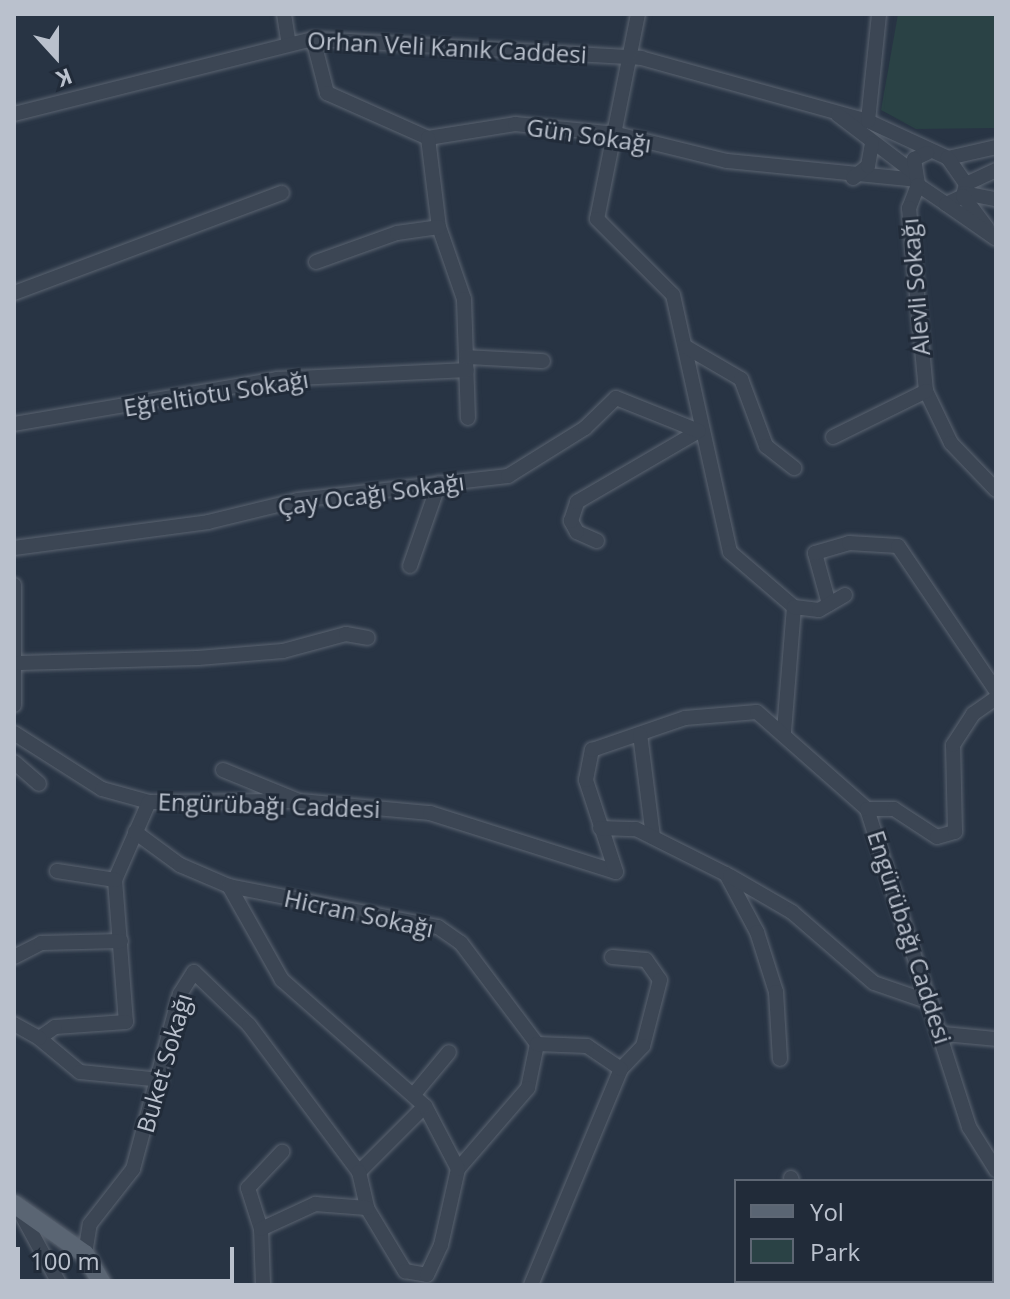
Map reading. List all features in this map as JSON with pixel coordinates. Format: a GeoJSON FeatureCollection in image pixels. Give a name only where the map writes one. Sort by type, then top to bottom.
{"type":"FeatureCollection","features":[{"type":"Feature","properties":{"kind":"main road"},"geometry":{"type":"LineString","coordinates":[[15,1205],[85,1254],[103,1285]]}},
{"type":"Feature","properties":{"kind":"street"},"geometry":{"type":"LineString","coordinates":[[284,14],[288,40]]}},
{"type":"Feature","properties":{"kind":"street"},"geometry":{"type":"LineString","coordinates":[[638,14],[626,56],[617,134],[597,219],[673,295],[686,347],[699,431],[730,552],[794,607],[829,604],[845,595]]}},
{"type":"Feature","properties":{"kind":"street"},"geometry":{"type":"LineString","coordinates":[[868,121],[879,14]]}},
{"type":"Feature","properties":{"kind":"street"},"geometry":{"type":"LineString","coordinates":[[313,39],[327,93],[428,138],[439,227],[464,299],[468,418]]}},
{"type":"Feature","properties":{"kind":"street","name":"Orhan Veli Kanık Caddesi"},"geometry":{"type":"LineString","coordinates":[[14,114],[288,40],[313,39],[626,56],[868,121],[927,153],[948,158]]}},
{"type":"Feature","properties":{"kind":"street"},"geometry":{"type":"LineString","coordinates":[[835,112],[946,204],[996,238]]}},
{"type":"Feature","properties":{"kind":"street","name":"Gün Sokağı"},"geometry":{"type":"LineString","coordinates":[[428,138],[515,124],[617,134],[727,161],[853,178],[916,179]]}},
{"type":"Feature","properties":{"kind":"street"},"geometry":{"type":"LineString","coordinates":[[853,178],[868,166],[872,143]]}},
{"type":"Feature","properties":{"kind":"street"},"geometry":{"type":"LineString","coordinates":[[996,147],[948,158],[964,191],[996,238]]}},
{"type":"Feature","properties":{"kind":"street"},"geometry":{"type":"LineString","coordinates":[[916,179],[914,159],[927,153]]}},
{"type":"Feature","properties":{"kind":"street"},"geometry":{"type":"LineString","coordinates":[[946,204],[996,170]]}},
{"type":"Feature","properties":{"kind":"street","name":"Alevli Sokağı"},"geometry":{"type":"LineString","coordinates":[[916,179],[909,208],[926,391],[951,443],[996,490]]}},
{"type":"Feature","properties":{"kind":"street"},"geometry":{"type":"LineString","coordinates":[[964,191],[996,199]]}},
{"type":"Feature","properties":{"kind":"street"},"geometry":{"type":"LineString","coordinates":[[14,293],[282,193]]}},
{"type":"Feature","properties":{"kind":"street"},"geometry":{"type":"LineString","coordinates":[[316,262],[349,256],[397,233],[439,227]]}},
{"type":"Feature","properties":{"kind":"street"},"geometry":{"type":"LineString","coordinates":[[686,347],[741,379],[766,446],[794,468]]}},
{"type":"Feature","properties":{"kind":"street","name":"Eğreltiotu Sokağı"},"geometry":{"type":"LineString","coordinates":[[14,424],[277,379],[467,363],[543,361]]}},
{"type":"Feature","properties":{"kind":"street","name":"Alevli Sokağı"},"geometry":{"type":"LineString","coordinates":[[833,437],[926,391]]}},
{"type":"Feature","properties":{"kind":"street","name":"Çay Ocağı Sokağı"},"geometry":{"type":"LineString","coordinates":[[14,548],[439,483],[508,476],[585,428],[616,398],[699,431]]}},
{"type":"Feature","properties":{"kind":"street"},"geometry":{"type":"LineString","coordinates":[[597,541],[577,532],[571,521],[577,502],[699,431]]}},
{"type":"Feature","properties":{"kind":"street"},"geometry":{"type":"LineString","coordinates":[[410,566],[439,483]]}},
{"type":"Feature","properties":{"kind":"street"},"geometry":{"type":"LineString","coordinates":[[829,604],[815,553],[849,543],[898,546],[996,691]]}},
{"type":"Feature","properties":{"kind":"street"},"geometry":{"type":"LineString","coordinates":[[14,585],[19,663],[14,705]]}},
{"type":"Feature","properties":{"kind":"street"},"geometry":{"type":"LineString","coordinates":[[784,732],[794,607]]}},
{"type":"Feature","properties":{"kind":"street"},"geometry":{"type":"LineString","coordinates":[[19,663],[198,658],[283,651],[346,634],[368,638]]}},
{"type":"Feature","properties":{"kind":"street"},"geometry":{"type":"LineString","coordinates":[[867,809],[894,809],[937,837],[955,832],[953,745],[973,714],[996,698]]}},
{"type":"Feature","properties":{"kind":"street","name":"Engürübağı Caddesi"},"geometry":{"type":"LineString","coordinates":[[14,733],[102,789],[149,802],[300,801],[430,813],[616,872],[586,780],[592,750],[685,718],[757,712],[784,732],[867,809],[943,1034],[969,1127],[996,1170]]}},
{"type":"Feature","properties":{"kind":"street"},"geometry":{"type":"LineString","coordinates":[[640,734],[653,837]]}},
{"type":"Feature","properties":{"kind":"street"},"geometry":{"type":"LineString","coordinates":[[14,762],[39,784]]}},
{"type":"Feature","properties":{"kind":"street"},"geometry":{"type":"LineString","coordinates":[[223,770],[300,801]]}},
{"type":"Feature","properties":{"kind":"street"},"geometry":{"type":"LineString","coordinates":[[39,1038],[55,1027],[126,1022],[115,880],[149,802]]}},
{"type":"Feature","properties":{"kind":"street"},"geometry":{"type":"LineString","coordinates":[[600,828],[653,837],[726,874],[792,912],[874,983],[932,1003]]}},
{"type":"Feature","properties":{"kind":"street","name":"Hicran Sokağı"},"geometry":{"type":"LineString","coordinates":[[135,832],[180,865],[229,886],[438,927],[461,943],[537,1044]]}},
{"type":"Feature","properties":{"kind":"street"},"geometry":{"type":"LineString","coordinates":[[57,871],[115,880]]}},
{"type":"Feature","properties":{"kind":"street"},"geometry":{"type":"LineString","coordinates":[[726,874],[757,932],[776,992],[780,1059]]}},
{"type":"Feature","properties":{"kind":"street"},"geometry":{"type":"LineString","coordinates":[[229,886],[282,980],[415,1093],[458,1169],[528,1088],[537,1044],[587,1046],[621,1069]]}},
{"type":"Feature","properties":{"kind":"street"},"geometry":{"type":"LineString","coordinates":[[14,957],[41,943],[121,941]]}},
{"type":"Feature","properties":{"kind":"street"},"geometry":{"type":"LineString","coordinates":[[531,1285],[621,1069],[643,1046],[660,980],[646,960],[612,957]]}},
{"type":"Feature","properties":{"kind":"street","name":"Buket Sokağı"},"geometry":{"type":"LineString","coordinates":[[85,1254],[90,1224],[133,1169],[161,1080],[180,994],[194,972],[249,1025],[359,1172],[367,1208],[405,1271],[427,1275],[458,1169]]}},
{"type":"Feature","properties":{"kind":"street"},"geometry":{"type":"LineString","coordinates":[[14,1024],[39,1038],[80,1072],[161,1080]]}},
{"type":"Feature","properties":{"kind":"street"},"geometry":{"type":"LineString","coordinates":[[943,1034],[996,1039]]}},
{"type":"Feature","properties":{"kind":"street"},"geometry":{"type":"LineString","coordinates":[[415,1093],[449,1052]]}},
{"type":"Feature","properties":{"kind":"street"},"geometry":{"type":"LineString","coordinates":[[359,1172],[425,1106]]}},
{"type":"Feature","properties":{"kind":"street"},"geometry":{"type":"LineString","coordinates":[[263,1285],[261,1229],[248,1188],[282,1152]]}},
{"type":"Feature","properties":{"kind":"street"},"geometry":{"type":"LineString","coordinates":[[261,1229],[315,1204],[367,1208]]}},
{"type":"Feature","properties":{"kind":"street"},"geometry":{"type":"LineString","coordinates":[[15,1205],[60,1285]]}},
{"type":"Feature","properties":{"kind":"green space"},"geometry":{"type":"Polygon","coordinates":[[[898,14],[996,14],[996,128],[916,129],[881,110],[898,14]]]}}]}
